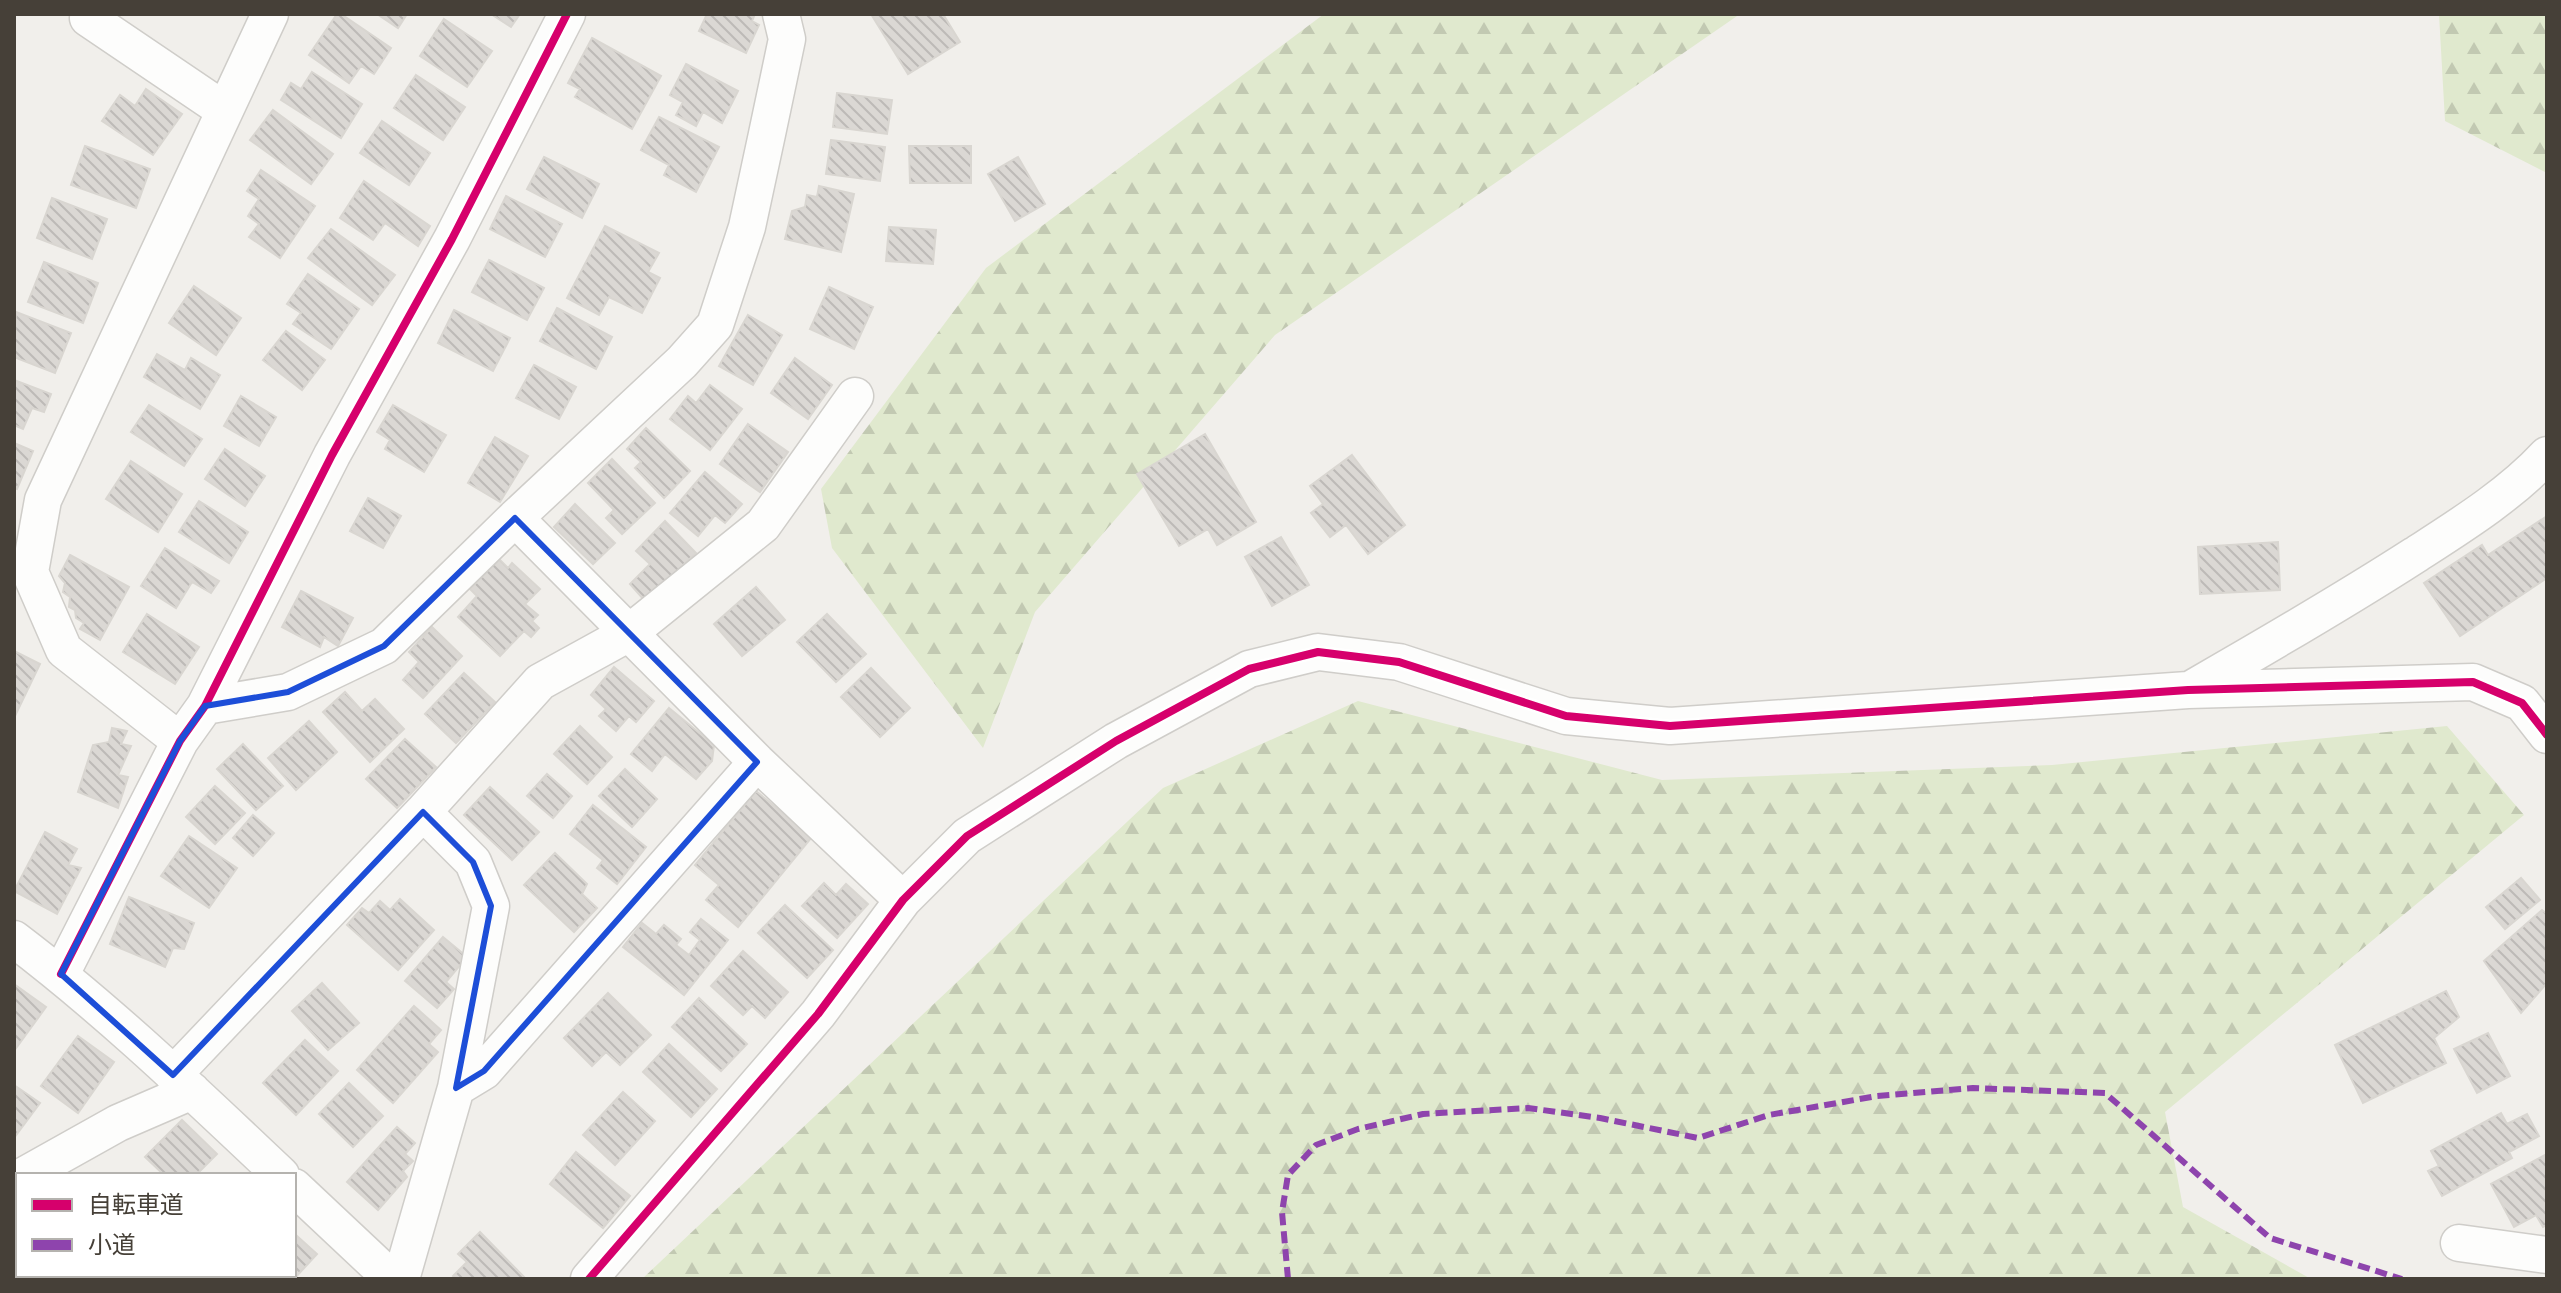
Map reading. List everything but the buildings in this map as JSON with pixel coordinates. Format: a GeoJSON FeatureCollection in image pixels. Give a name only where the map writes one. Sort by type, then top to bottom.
{"type":"FeatureCollection","features":[{"type":"Feature","properties":{"kind":"street"},"geometry":{"type":"LineString","coordinates":[[180,741],[64,650],[30,572],[43,500],[270,14]]}},
{"type":"Feature","properties":{"kind":"street"},"geometry":{"type":"LineString","coordinates":[[61,974],[180,741],[205,706],[332,455],[452,239],[567,14]]}},
{"type":"Feature","properties":{"kind":"street"},"geometry":{"type":"LineString","coordinates":[[205,706],[288,692],[384,646],[682,362],[715,325],[747,227],[767,134],[787,39],[781,14]]}},
{"type":"Feature","properties":{"kind":"street"},"geometry":{"type":"LineString","coordinates":[[88,18],[224,110]]}},
{"type":"Feature","properties":{"kind":"street"},"geometry":{"type":"LineString","coordinates":[[29,1173],[183,1083],[540,682],[629,633],[763,525],[855,396]]}},
{"type":"Feature","properties":{"kind":"street"},"geometry":{"type":"LineString","coordinates":[[2188,690],[2324,613],[2460,526],[2547,455]]}},
{"type":"Feature","properties":{"kind":"street"},"geometry":{"type":"LineString","coordinates":[[515,518],[757,762],[903,900]]}},
{"type":"Feature","properties":{"kind":"street"},"geometry":{"type":"LineString","coordinates":[[589,1279],[818,1014],[903,900],[967,836],[1103,749],[1249,669],[1318,652],[1399,662],[1566,716],[1670,726],[2188,690],[2473,682],[2522,703],[2547,735]]}},
{"type":"Feature","properties":{"kind":"street"},"geometry":{"type":"LineString","coordinates":[[456,1088],[484,1071],[757,762]]}},
{"type":"Feature","properties":{"kind":"street"},"geometry":{"type":"LineString","coordinates":[[401,1279],[456,1088],[491,906],[473,862],[423,812]]}},
{"type":"Feature","properties":{"kind":"street"},"geometry":{"type":"LineString","coordinates":[[14,939],[61,974],[279,1173]]}},
{"type":"Feature","properties":{"kind":"street"},"geometry":{"type":"LineString","coordinates":[[296,1189],[392,1279]]}},
{"type":"Feature","properties":{"kind":"street"},"geometry":{"type":"LineString","coordinates":[[2459,1243],[2547,1255]]}},
{"type":"Feature","properties":{"kind":"highlighted area"},"geometry":{"type":"Polygon","coordinates":[[[515,518],[757,762],[484,1071],[456,1088],[491,906],[473,862],[423,812],[173,1075],[61,974],[180,741],[205,706],[288,692],[384,646],[515,518]]]}},
{"type":"Feature","properties":{"kind":"green space"},"geometry":{"type":"Polygon","coordinates":[[[1324,14],[1740,14],[1275,335],[1035,612],[983,748],[832,548],[821,489],[986,268],[1324,14]]]}},
{"type":"Feature","properties":{"kind":"green space"},"geometry":{"type":"Polygon","coordinates":[[[2439,14],[2547,14],[2547,173],[2445,121],[2439,14]]]}},
{"type":"Feature","properties":{"kind":"green space"},"geometry":{"type":"Polygon","coordinates":[[[1358,701],[1662,780],[2052,765],[2447,726],[2524,815],[2165,1112],[2183,1207],[2311,1279],[642,1279],[1163,788],[1358,701]]]}},
{"type":"Feature","properties":{"kind":"marked path"},"geometry":{"type":"LineString","coordinates":[[1288,1279],[1282,1212],[1288,1175],[1316,1145],[1358,1129],[1423,1114],[1528,1108],[1600,1118],[1698,1138],[1769,1115],[1877,1096],[1973,1088],[2105,1093],[2270,1238],[2402,1279]]}},
{"type":"Feature","properties":{"kind":"cycle path"},"geometry":{"type":"LineString","coordinates":[[61,974],[180,741],[205,706],[332,455],[452,239],[567,14]]}},
{"type":"Feature","properties":{"kind":"cycle path"},"geometry":{"type":"LineString","coordinates":[[589,1279],[818,1014],[903,900],[967,836],[1116,741],[1249,669],[1318,652],[1399,662],[1566,716],[1670,726],[2188,690],[2473,682],[2522,703],[2547,735]]}}]}
